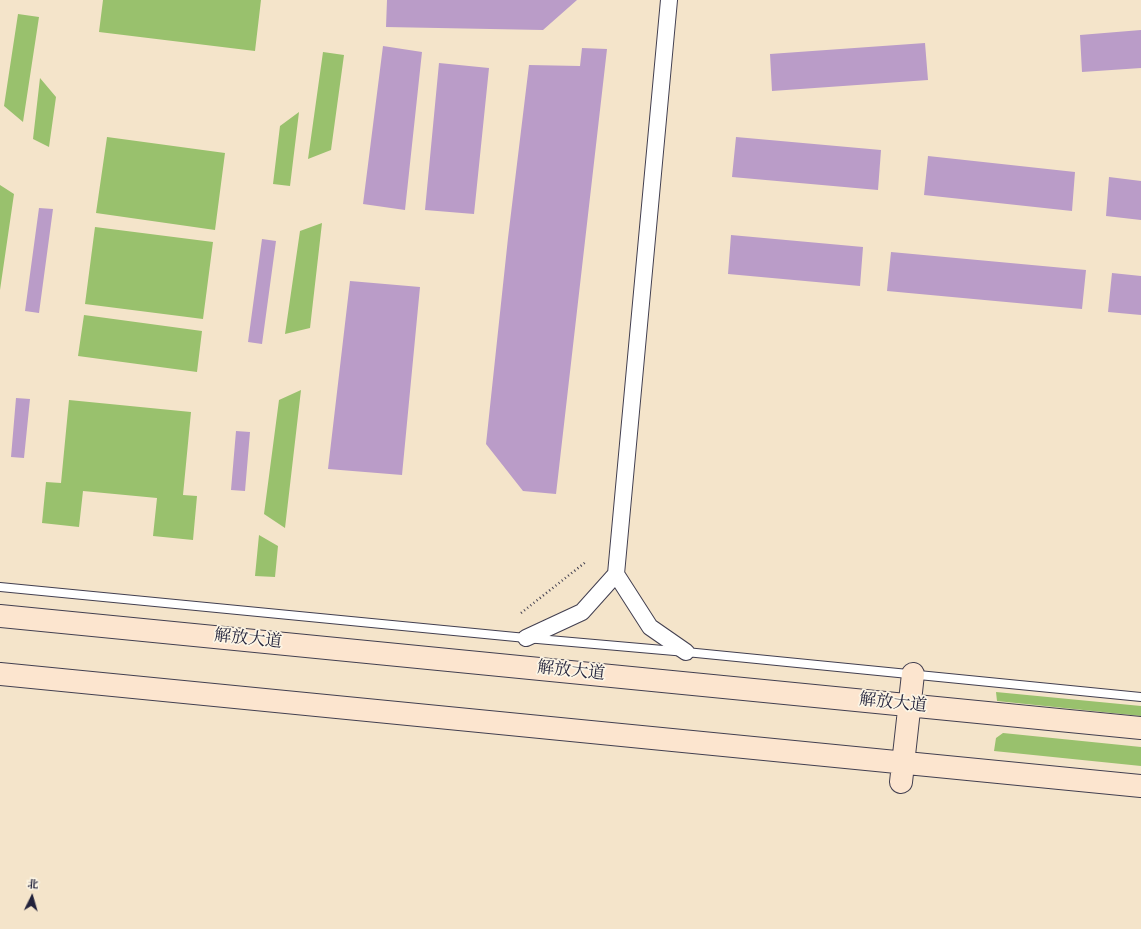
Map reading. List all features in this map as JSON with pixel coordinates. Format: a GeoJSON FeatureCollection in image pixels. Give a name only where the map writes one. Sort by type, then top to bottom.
{"type":"FeatureCollection","features":[{"type":"Feature","properties":{"kind":"main road","name":"解放大道"},"geometry":{"type":"LineString","coordinates":[[0,616],[1141,728]]}},
{"type":"Feature","properties":{"kind":"main road"},"geometry":{"type":"LineString","coordinates":[[0,674],[902,772],[1141,786]]}},
{"type":"Feature","properties":{"kind":"main road"},"geometry":{"type":"LineString","coordinates":[[902,772],[913,674]]}},
{"type":"Feature","properties":{"kind":"street"},"geometry":{"type":"LineString","coordinates":[[526,638],[582,612],[616,574],[669,0]]}},
{"type":"Feature","properties":{"kind":"street"},"geometry":{"type":"LineString","coordinates":[[616,574],[650,627],[686,652]]}},
{"type":"Feature","properties":{"kind":"lane"},"geometry":{"type":"LineString","coordinates":[[0,587],[1141,697]]}},
{"type":"Feature","properties":{"kind":"path"},"geometry":{"type":"LineString","coordinates":[[521,614],[587,561]]}},
{"type":"Feature","properties":{"kind":"green space"},"geometry":{"type":"Polygon","coordinates":[[[103,0],[261,0],[255,51],[99,32],[103,0]]]}},
{"type":"Feature","properties":{"kind":"green space"},"geometry":{"type":"Polygon","coordinates":[[[18,14],[39,17],[23,122],[4,106],[18,14]]]}},
{"type":"Feature","properties":{"kind":"green space"},"geometry":{"type":"Polygon","coordinates":[[[323,52],[344,55],[331,150],[308,159],[323,52]]]}},
{"type":"Feature","properties":{"kind":"green space"},"geometry":{"type":"Polygon","coordinates":[[[40,78],[56,97],[49,147],[33,139],[40,78]]]}},
{"type":"Feature","properties":{"kind":"green space"},"geometry":{"type":"Polygon","coordinates":[[[299,112],[290,186],[273,184],[280,126],[299,112]]]}},
{"type":"Feature","properties":{"kind":"green space"},"geometry":{"type":"Polygon","coordinates":[[[107,137],[225,153],[215,230],[96,213],[107,137]]]}},
{"type":"Feature","properties":{"kind":"green space"},"geometry":{"type":"Polygon","coordinates":[[[0,185],[14,194],[0,290],[0,185]]]}},
{"type":"Feature","properties":{"kind":"green space"},"geometry":{"type":"Polygon","coordinates":[[[322,223],[310,328],[285,334],[300,231],[322,223]]]}},
{"type":"Feature","properties":{"kind":"green space"},"geometry":{"type":"Polygon","coordinates":[[[95,227],[213,242],[203,319],[85,304],[95,227]]]}},
{"type":"Feature","properties":{"kind":"green space"},"geometry":{"type":"Polygon","coordinates":[[[84,315],[202,331],[197,372],[78,356],[84,315]]]}},
{"type":"Feature","properties":{"kind":"green space"},"geometry":{"type":"Polygon","coordinates":[[[301,390],[285,528],[264,514],[279,400],[301,390]]]}},
{"type":"Feature","properties":{"kind":"green space"},"geometry":{"type":"Polygon","coordinates":[[[69,400],[191,412],[183,495],[197,496],[193,540],[153,536],[157,498],[83,491],[79,527],[42,523],[46,482],[61,483],[69,400]]]}},
{"type":"Feature","properties":{"kind":"green space"},"geometry":{"type":"Polygon","coordinates":[[[259,535],[278,546],[275,577],[255,576],[259,535]]]}},
{"type":"Feature","properties":{"kind":"green space"},"geometry":{"type":"Polygon","coordinates":[[[996,692],[1141,706],[1141,716],[997,701],[996,692]]]}},
{"type":"Feature","properties":{"kind":"green space"},"geometry":{"type":"Polygon","coordinates":[[[1003,733],[1141,747],[1141,766],[994,751],[996,738],[1003,733]]]}},
{"type":"Feature","properties":{"kind":"building"},"geometry":{"type":"Polygon","coordinates":[[[387,0],[577,0],[543,30],[386,27],[387,0]]]}},
{"type":"Feature","properties":{"kind":"building"},"geometry":{"type":"Polygon","coordinates":[[[1141,30],[1141,68],[1082,72],[1080,35],[1141,30]]]}},
{"type":"Feature","properties":{"kind":"building"},"geometry":{"type":"Polygon","coordinates":[[[925,43],[928,80],[772,91],[770,54],[925,43]]]}},
{"type":"Feature","properties":{"kind":"building"},"geometry":{"type":"Polygon","coordinates":[[[383,46],[422,52],[405,210],[363,204],[383,46]]]}},
{"type":"Feature","properties":{"kind":"building"},"geometry":{"type":"Polygon","coordinates":[[[582,48],[607,49],[556,494],[523,491],[486,444],[508,238],[529,65],[580,66],[582,48]]]}},
{"type":"Feature","properties":{"kind":"building"},"geometry":{"type":"Polygon","coordinates":[[[439,63],[489,68],[474,214],[425,210],[439,63]]]}},
{"type":"Feature","properties":{"kind":"building"},"geometry":{"type":"Polygon","coordinates":[[[736,137],[881,150],[878,190],[732,177],[736,137]]]}},
{"type":"Feature","properties":{"kind":"building"},"geometry":{"type":"Polygon","coordinates":[[[928,156],[1075,172],[1072,211],[924,195],[928,156]]]}},
{"type":"Feature","properties":{"kind":"building"},"geometry":{"type":"Polygon","coordinates":[[[1109,177],[1141,181],[1141,220],[1106,216],[1109,177]]]}},
{"type":"Feature","properties":{"kind":"building"},"geometry":{"type":"Polygon","coordinates":[[[39,208],[53,209],[39,313],[25,311],[39,208]]]}},
{"type":"Feature","properties":{"kind":"building"},"geometry":{"type":"Polygon","coordinates":[[[731,235],[863,247],[860,286],[728,274],[731,235]]]}},
{"type":"Feature","properties":{"kind":"building"},"geometry":{"type":"Polygon","coordinates":[[[262,239],[276,241],[262,344],[248,342],[262,239]]]}},
{"type":"Feature","properties":{"kind":"building"},"geometry":{"type":"Polygon","coordinates":[[[891,252],[1086,270],[1082,309],[887,291],[891,252]]]}},
{"type":"Feature","properties":{"kind":"building"},"geometry":{"type":"Polygon","coordinates":[[[1112,273],[1141,276],[1141,315],[1108,312],[1112,273]]]}},
{"type":"Feature","properties":{"kind":"building"},"geometry":{"type":"Polygon","coordinates":[[[350,281],[420,287],[402,475],[328,469],[350,281]]]}},
{"type":"Feature","properties":{"kind":"building"},"geometry":{"type":"Polygon","coordinates":[[[16,398],[30,399],[24,458],[11,457],[16,398]]]}},
{"type":"Feature","properties":{"kind":"building"},"geometry":{"type":"Polygon","coordinates":[[[236,431],[250,432],[245,491],[231,490],[236,431]]]}}]}
